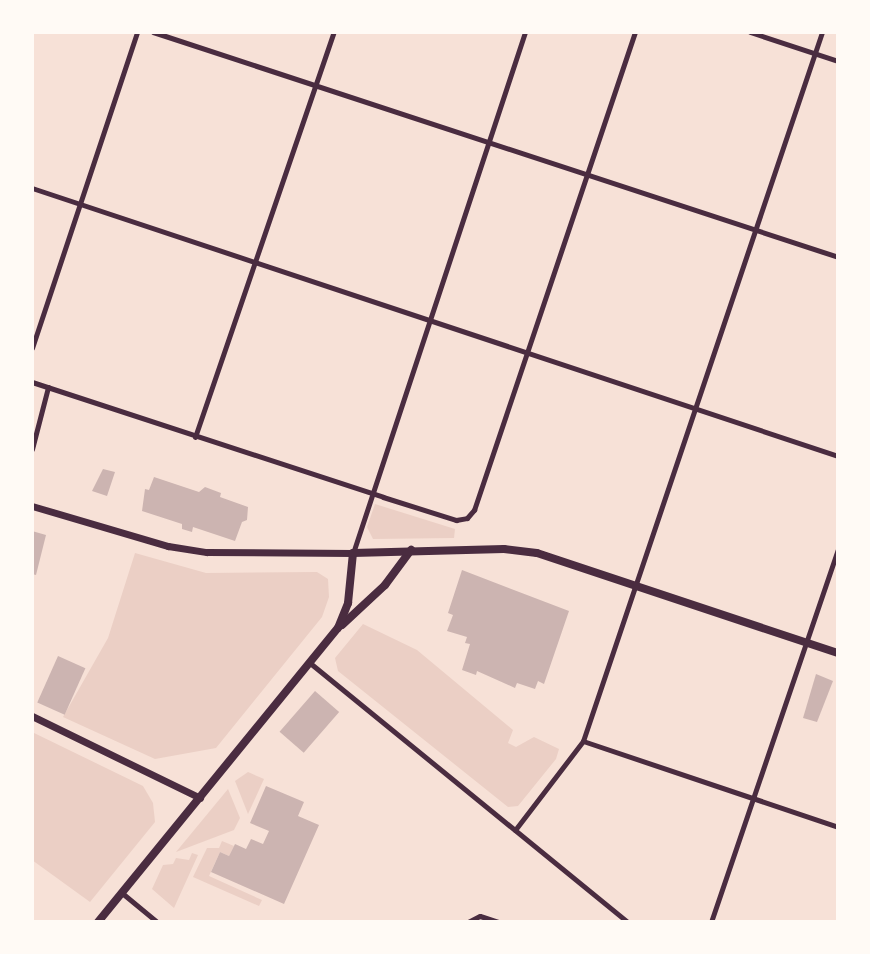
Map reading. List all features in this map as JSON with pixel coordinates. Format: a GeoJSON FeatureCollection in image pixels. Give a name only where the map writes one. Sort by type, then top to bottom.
{"type":"FeatureCollection","features":[{"type":"Feature","properties":{"kind":"main road"},"geometry":{"type":"LineString","coordinates":[[98,922],[338,628],[375,595],[411,550]]}},
{"type":"Feature","properties":{"kind":"main road"},"geometry":{"type":"LineString","coordinates":[[338,628],[348,603],[353,553],[528,551],[838,653]]}},
{"type":"Feature","properties":{"kind":"street"},"geometry":{"type":"LineString","coordinates":[[32,348],[137,32]]}},
{"type":"Feature","properties":{"kind":"street"},"geometry":{"type":"LineString","coordinates":[[153,32],[838,257]]}},
{"type":"Feature","properties":{"kind":"street"},"geometry":{"type":"LineString","coordinates":[[195,437],[334,32]]}},
{"type":"Feature","properties":{"kind":"street"},"geometry":{"type":"LineString","coordinates":[[32,506],[168,546],[207,552],[353,553],[428,317],[525,32]]}},
{"type":"Feature","properties":{"kind":"street"},"geometry":{"type":"LineString","coordinates":[[32,382],[456,520],[467,518],[474,510],[635,32]]}},
{"type":"Feature","properties":{"kind":"street"},"geometry":{"type":"LineString","coordinates":[[750,32],[838,61]]}},
{"type":"Feature","properties":{"kind":"street"},"geometry":{"type":"LineString","coordinates":[[515,830],[583,741],[822,32]]}},
{"type":"Feature","properties":{"kind":"street"},"geometry":{"type":"LineString","coordinates":[[32,188],[428,317],[838,456]]}},
{"type":"Feature","properties":{"kind":"street"},"geometry":{"type":"LineString","coordinates":[[32,449],[48,387]]}},
{"type":"Feature","properties":{"kind":"street"},"geometry":{"type":"LineString","coordinates":[[711,922],[838,550]]}},
{"type":"Feature","properties":{"kind":"street"},"geometry":{"type":"LineString","coordinates":[[310,663],[627,922]]}},
{"type":"Feature","properties":{"kind":"street"},"geometry":{"type":"LineString","coordinates":[[32,716],[200,798]]}},
{"type":"Feature","properties":{"kind":"street"},"geometry":{"type":"LineString","coordinates":[[583,741],[838,827]]}},
{"type":"Feature","properties":{"kind":"street"},"geometry":{"type":"LineString","coordinates":[[122,893],[157,922]]}},
{"type":"Feature","properties":{"kind":"street"},"geometry":{"type":"LineString","coordinates":[[468,922],[480,916],[498,922]]}},
{"type":"Feature","properties":{"kind":"shaded area"},"geometry":{"type":"Polygon","coordinates":[[[375,504],[455,529],[454,538],[373,539],[367,527],[375,504]]]}},
{"type":"Feature","properties":{"kind":"shaded area"},"geometry":{"type":"Polygon","coordinates":[[[135,553],[206,573],[317,572],[328,579],[329,597],[322,617],[216,748],[155,759],[63,717],[108,638],[135,553]]]}},
{"type":"Feature","properties":{"kind":"shaded area"},"geometry":{"type":"Polygon","coordinates":[[[363,624],[417,650],[513,730],[508,743],[516,747],[534,737],[559,749],[556,759],[518,806],[508,807],[338,671],[335,658],[363,624]]]}},
{"type":"Feature","properties":{"kind":"shaded area"},"geometry":{"type":"Polygon","coordinates":[[[32,732],[143,786],[153,803],[155,822],[90,902],[32,860],[32,732]]]}},
{"type":"Feature","properties":{"kind":"shaded area"},"geometry":{"type":"Polygon","coordinates":[[[248,772],[264,779],[248,814],[235,781],[248,772]]]}},
{"type":"Feature","properties":{"kind":"shaded area"},"geometry":{"type":"Polygon","coordinates":[[[228,789],[240,818],[234,830],[176,852],[228,789]]]}},
{"type":"Feature","properties":{"kind":"shaded area"},"geometry":{"type":"Polygon","coordinates":[[[222,841],[234,846],[229,856],[220,852],[209,876],[262,900],[259,906],[193,877],[207,848],[219,848],[222,841]]]}},
{"type":"Feature","properties":{"kind":"shaded area"},"geometry":{"type":"Polygon","coordinates":[[[192,853],[198,855],[174,908],[152,889],[163,865],[173,864],[176,858],[189,860],[192,853]]]}},
{"type":"Feature","properties":{"kind":"building"},"geometry":{"type":"Polygon","coordinates":[[[103,469],[115,472],[107,496],[92,491],[103,469]]]}},
{"type":"Feature","properties":{"kind":"building"},"geometry":{"type":"Polygon","coordinates":[[[154,477],[199,492],[205,487],[221,493],[220,497],[248,507],[247,520],[242,522],[235,541],[193,527],[192,532],[182,529],[182,524],[142,511],[145,489],[149,490],[154,477]]]}},
{"type":"Feature","properties":{"kind":"building"},"geometry":{"type":"Polygon","coordinates":[[[32,531],[46,535],[36,575],[32,574],[32,531]]]}},
{"type":"Feature","properties":{"kind":"building"},"geometry":{"type":"Polygon","coordinates":[[[462,570],[569,611],[544,684],[538,681],[535,689],[517,683],[515,688],[477,671],[476,675],[462,670],[470,644],[465,643],[467,637],[447,631],[453,615],[448,613],[462,570]]]}},
{"type":"Feature","properties":{"kind":"building"},"geometry":{"type":"Polygon","coordinates":[[[58,656],[85,668],[65,715],[37,703],[58,656]]]}},
{"type":"Feature","properties":{"kind":"building"},"geometry":{"type":"Polygon","coordinates":[[[816,674],[833,681],[817,722],[803,718],[816,674]]]}},
{"type":"Feature","properties":{"kind":"building"},"geometry":{"type":"Polygon","coordinates":[[[315,691],[339,712],[304,753],[280,732],[315,691]]]}},
{"type":"Feature","properties":{"kind":"building"},"geometry":{"type":"Polygon","coordinates":[[[266,786],[304,802],[298,816],[319,825],[284,904],[211,872],[220,852],[229,856],[235,844],[246,849],[251,839],[263,844],[269,831],[250,823],[266,786]]]}}]}
